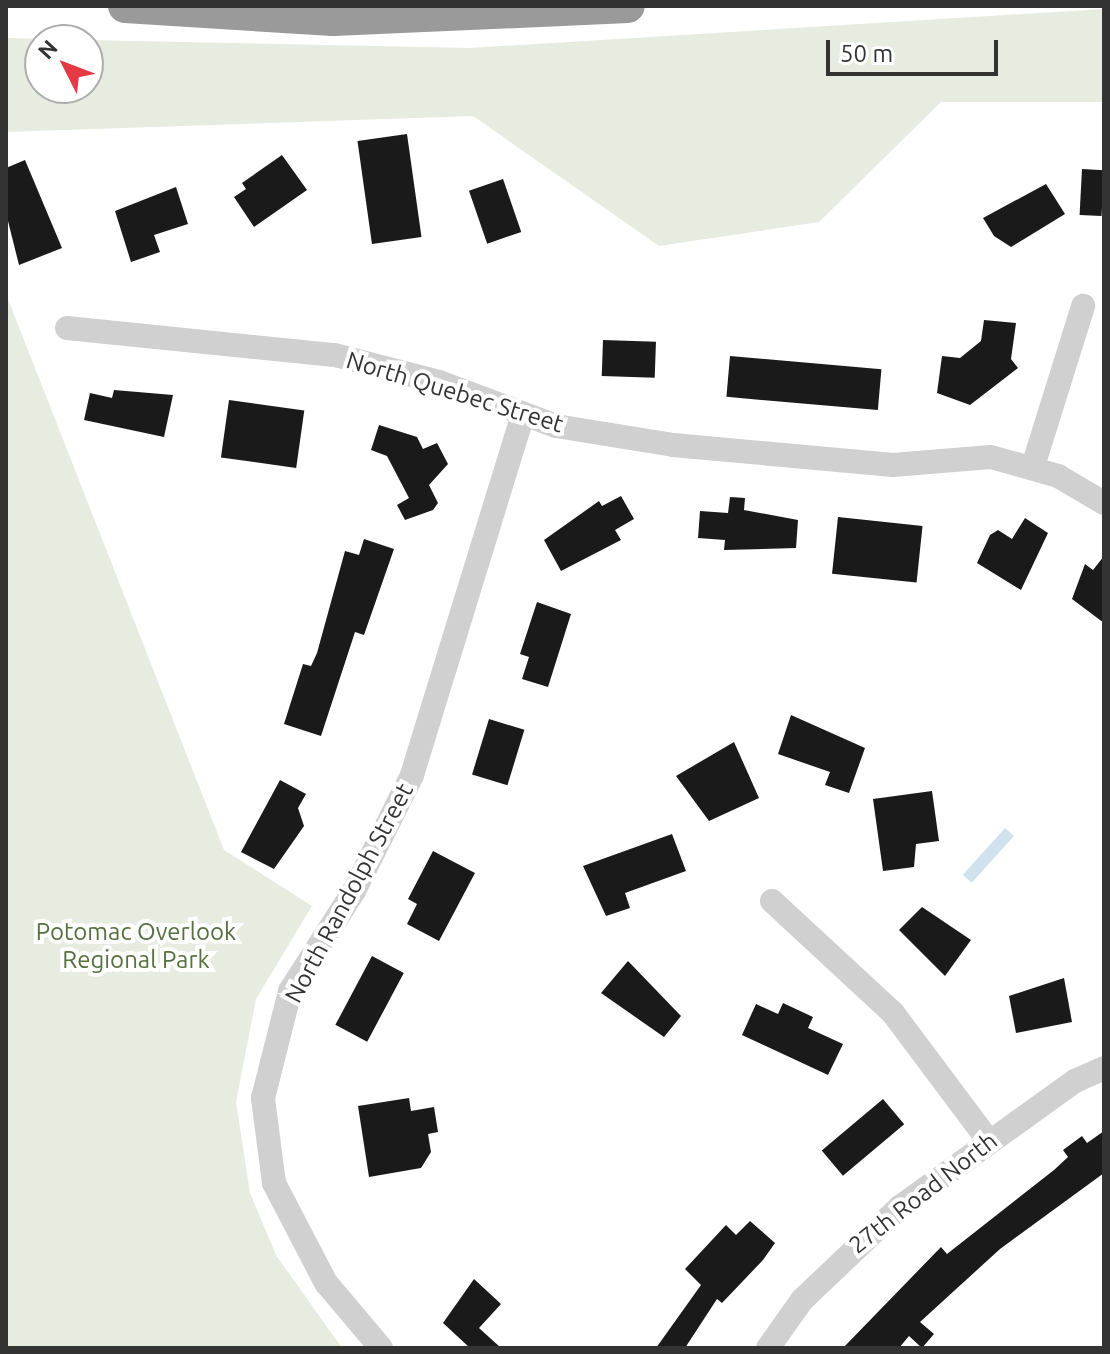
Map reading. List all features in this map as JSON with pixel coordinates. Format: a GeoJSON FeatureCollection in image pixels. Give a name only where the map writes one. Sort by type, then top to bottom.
{"type":"FeatureCollection","features":[{"type":"Feature","properties":{"kind":"highway"},"geometry":{"type":"LineString","coordinates":[[125,6],[333,19],[628,6]]}},
{"type":"Feature","properties":{"kind":"street"},"geometry":{"type":"LineString","coordinates":[[1033,466],[1083,306]]}},
{"type":"Feature","properties":{"kind":"street","name":"North Quebec Street"},"geometry":{"type":"LineString","coordinates":[[67,328],[335,355],[439,382],[522,417],[673,445],[893,465],[991,457],[1033,466],[1104,503]]}},
{"type":"Feature","properties":{"kind":"street","name":"North Randolph Street"},"geometry":{"type":"LineString","coordinates":[[381,1348],[326,1283],[274,1183],[263,1098],[290,991],[354,891],[412,775],[522,417]]}},
{"type":"Feature","properties":{"kind":"street"},"geometry":{"type":"LineString","coordinates":[[772,901],[893,1013],[988,1140]]}},
{"type":"Feature","properties":{"kind":"street","name":"27th Road North"},"geometry":{"type":"LineString","coordinates":[[768,1348],[846,1253],[988,1140],[1104,1068]]}},
{"type":"Feature","properties":{"kind":"green space"},"geometry":{"type":"Polygon","coordinates":[[[1104,9],[1104,102],[941,102],[819,222],[659,246],[473,116],[6,132],[6,38],[24,38],[24,104],[104,104],[104,40],[470,48],[1104,9]]]}},
{"type":"Feature","properties":{"kind":"green space","name":"Potomac Overlook Regional Park"},"geometry":{"type":"Polygon","coordinates":[[[6,294],[224,850],[312,906],[256,999],[236,1102],[250,1193],[276,1255],[342,1348],[6,1348],[6,294]]]}},
{"type":"Feature","properties":{"kind":"water"},"geometry":{"type":"Polygon","coordinates":[[[1005,828],[1014,836],[972,883],[963,875],[1005,828]]]}},
{"type":"Feature","properties":{"kind":"building"},"geometry":{"type":"Polygon","coordinates":[[[407,134],[421,237],[372,244],[357,141],[407,134]]]}},
{"type":"Feature","properties":{"kind":"building"},"geometry":{"type":"Polygon","coordinates":[[[282,155],[307,190],[254,227],[234,197],[246,189],[242,183],[282,155]]]}},
{"type":"Feature","properties":{"kind":"building"},"geometry":{"type":"Polygon","coordinates":[[[25,160],[62,248],[19,265],[6,213],[6,168],[25,160]]]}},
{"type":"Feature","properties":{"kind":"building"},"geometry":{"type":"Polygon","coordinates":[[[1082,169],[1104,170],[1102,216],[1080,215],[1082,169]]]}},
{"type":"Feature","properties":{"kind":"building"},"geometry":{"type":"Polygon","coordinates":[[[503,179],[521,232],[487,244],[469,191],[503,179]]]}},
{"type":"Feature","properties":{"kind":"building"},"geometry":{"type":"Polygon","coordinates":[[[1046,184],[1065,214],[1011,247],[994,236],[983,218],[1046,184]]]}},
{"type":"Feature","properties":{"kind":"building"},"geometry":{"type":"Polygon","coordinates":[[[176,187],[188,224],[154,235],[160,252],[131,262],[115,211],[176,187]]]}},
{"type":"Feature","properties":{"kind":"building"},"geometry":{"type":"Polygon","coordinates":[[[984,320],[1016,323],[1011,359],[1018,368],[970,405],[937,393],[942,356],[960,358],[981,341],[984,320]]]}},
{"type":"Feature","properties":{"kind":"building"},"geometry":{"type":"Polygon","coordinates":[[[603,340],[656,342],[655,378],[602,376],[603,340]]]}},
{"type":"Feature","properties":{"kind":"building"},"geometry":{"type":"Polygon","coordinates":[[[730,356],[881,369],[878,410],[726,397],[730,356]]]}},
{"type":"Feature","properties":{"kind":"building"},"geometry":{"type":"Polygon","coordinates":[[[114,390],[173,395],[164,437],[84,420],[90,393],[112,398],[114,390]]]}},
{"type":"Feature","properties":{"kind":"building"},"geometry":{"type":"Polygon","coordinates":[[[229,400],[304,411],[296,468],[221,457],[229,400]]]}},
{"type":"Feature","properties":{"kind":"building"},"geometry":{"type":"Polygon","coordinates":[[[379,425],[417,437],[423,449],[437,443],[448,464],[429,485],[438,503],[433,510],[405,520],[397,505],[409,498],[387,456],[371,450],[379,425]]]}},
{"type":"Feature","properties":{"kind":"building"},"geometry":{"type":"Polygon","coordinates":[[[621,496],[634,519],[615,530],[621,540],[561,571],[544,540],[599,501],[602,506],[621,496]]]}},
{"type":"Feature","properties":{"kind":"building"},"geometry":{"type":"Polygon","coordinates":[[[730,497],[745,498],[744,510],[798,520],[796,548],[724,550],[725,540],[698,538],[700,511],[728,513],[730,497]]]}},
{"type":"Feature","properties":{"kind":"building"},"geometry":{"type":"Polygon","coordinates":[[[838,517],[923,526],[917,583],[832,574],[838,517]]]}},
{"type":"Feature","properties":{"kind":"building"},"geometry":{"type":"Polygon","coordinates":[[[1025,518],[1048,533],[1021,590],[977,563],[990,535],[998,530],[1012,539],[1025,518]]]}},
{"type":"Feature","properties":{"kind":"building"},"geometry":{"type":"Polygon","coordinates":[[[364,539],[394,549],[364,635],[355,632],[321,736],[284,724],[303,664],[311,666],[317,653],[345,551],[359,555],[364,539]]]}},
{"type":"Feature","properties":{"kind":"building"},"geometry":{"type":"Polygon","coordinates":[[[1104,556],[1104,623],[1072,599],[1085,564],[1093,570],[1104,556]]]}},
{"type":"Feature","properties":{"kind":"building"},"geometry":{"type":"Polygon","coordinates":[[[537,602],[571,614],[548,687],[522,679],[529,657],[520,654],[537,602]]]}},
{"type":"Feature","properties":{"kind":"building"},"geometry":{"type":"Polygon","coordinates":[[[791,715],[865,748],[849,793],[825,785],[830,772],[778,754],[791,715]]]}},
{"type":"Feature","properties":{"kind":"building"},"geometry":{"type":"Polygon","coordinates":[[[489,719],[524,730],[507,785],[472,774],[489,719]]]}},
{"type":"Feature","properties":{"kind":"building"},"geometry":{"type":"Polygon","coordinates":[[[734,742],[759,798],[709,821],[676,776],[734,742]]]}},
{"type":"Feature","properties":{"kind":"building"},"geometry":{"type":"Polygon","coordinates":[[[280,780],[306,794],[298,808],[304,826],[274,869],[241,852],[280,780]]]}},
{"type":"Feature","properties":{"kind":"building"},"geometry":{"type":"Polygon","coordinates":[[[932,791],[939,841],[916,844],[914,867],[883,871],[873,799],[932,791]]]}},
{"type":"Feature","properties":{"kind":"building"},"geometry":{"type":"Polygon","coordinates":[[[672,834],[686,871],[625,893],[630,908],[606,916],[583,866],[672,834]]]}},
{"type":"Feature","properties":{"kind":"building"},"geometry":{"type":"Polygon","coordinates":[[[433,851],[475,873],[439,941],[407,924],[417,904],[408,899],[433,851]]]}},
{"type":"Feature","properties":{"kind":"building"},"geometry":{"type":"Polygon","coordinates":[[[922,907],[971,940],[945,976],[899,930],[922,907]]]}},
{"type":"Feature","properties":{"kind":"building"},"geometry":{"type":"Polygon","coordinates":[[[372,956],[404,973],[367,1042],[335,1025],[372,956]]]}},
{"type":"Feature","properties":{"kind":"building"},"geometry":{"type":"Polygon","coordinates":[[[628,961],[681,1016],[664,1037],[601,993],[628,961]]]}},
{"type":"Feature","properties":{"kind":"building"},"geometry":{"type":"Polygon","coordinates":[[[1064,978],[1072,1022],[1016,1033],[1009,996],[1064,978]]]}},
{"type":"Feature","properties":{"kind":"building"},"geometry":{"type":"Polygon","coordinates":[[[783,1003],[813,1017],[808,1028],[843,1044],[828,1075],[742,1035],[756,1004],[778,1014],[783,1003]]]}},
{"type":"Feature","properties":{"kind":"building"},"geometry":{"type":"Polygon","coordinates":[[[409,1098],[411,1111],[434,1107],[438,1132],[428,1134],[431,1152],[421,1168],[369,1177],[358,1106],[409,1098]]]}},
{"type":"Feature","properties":{"kind":"building"},"geometry":{"type":"Polygon","coordinates":[[[883,1099],[904,1124],[843,1176],[822,1150],[883,1099]]]}},
{"type":"Feature","properties":{"kind":"building"},"geometry":{"type":"Polygon","coordinates":[[[1104,1131],[1104,1173],[1000,1249],[920,1322],[934,1334],[922,1348],[909,1336],[899,1348],[843,1348],[941,1247],[947,1254],[1054,1170],[1068,1157],[1063,1150],[1082,1136],[1087,1143],[1104,1131]]]}},
{"type":"Feature","properties":{"kind":"building"},"geometry":{"type":"Polygon","coordinates":[[[750,1221],[775,1243],[763,1260],[722,1303],[717,1299],[685,1348],[656,1348],[701,1285],[685,1269],[726,1225],[736,1235],[750,1221]]]}},
{"type":"Feature","properties":{"kind":"building"},"geometry":{"type":"Polygon","coordinates":[[[474,1279],[501,1304],[479,1328],[501,1348],[470,1348],[443,1323],[474,1279]]]}}]}
